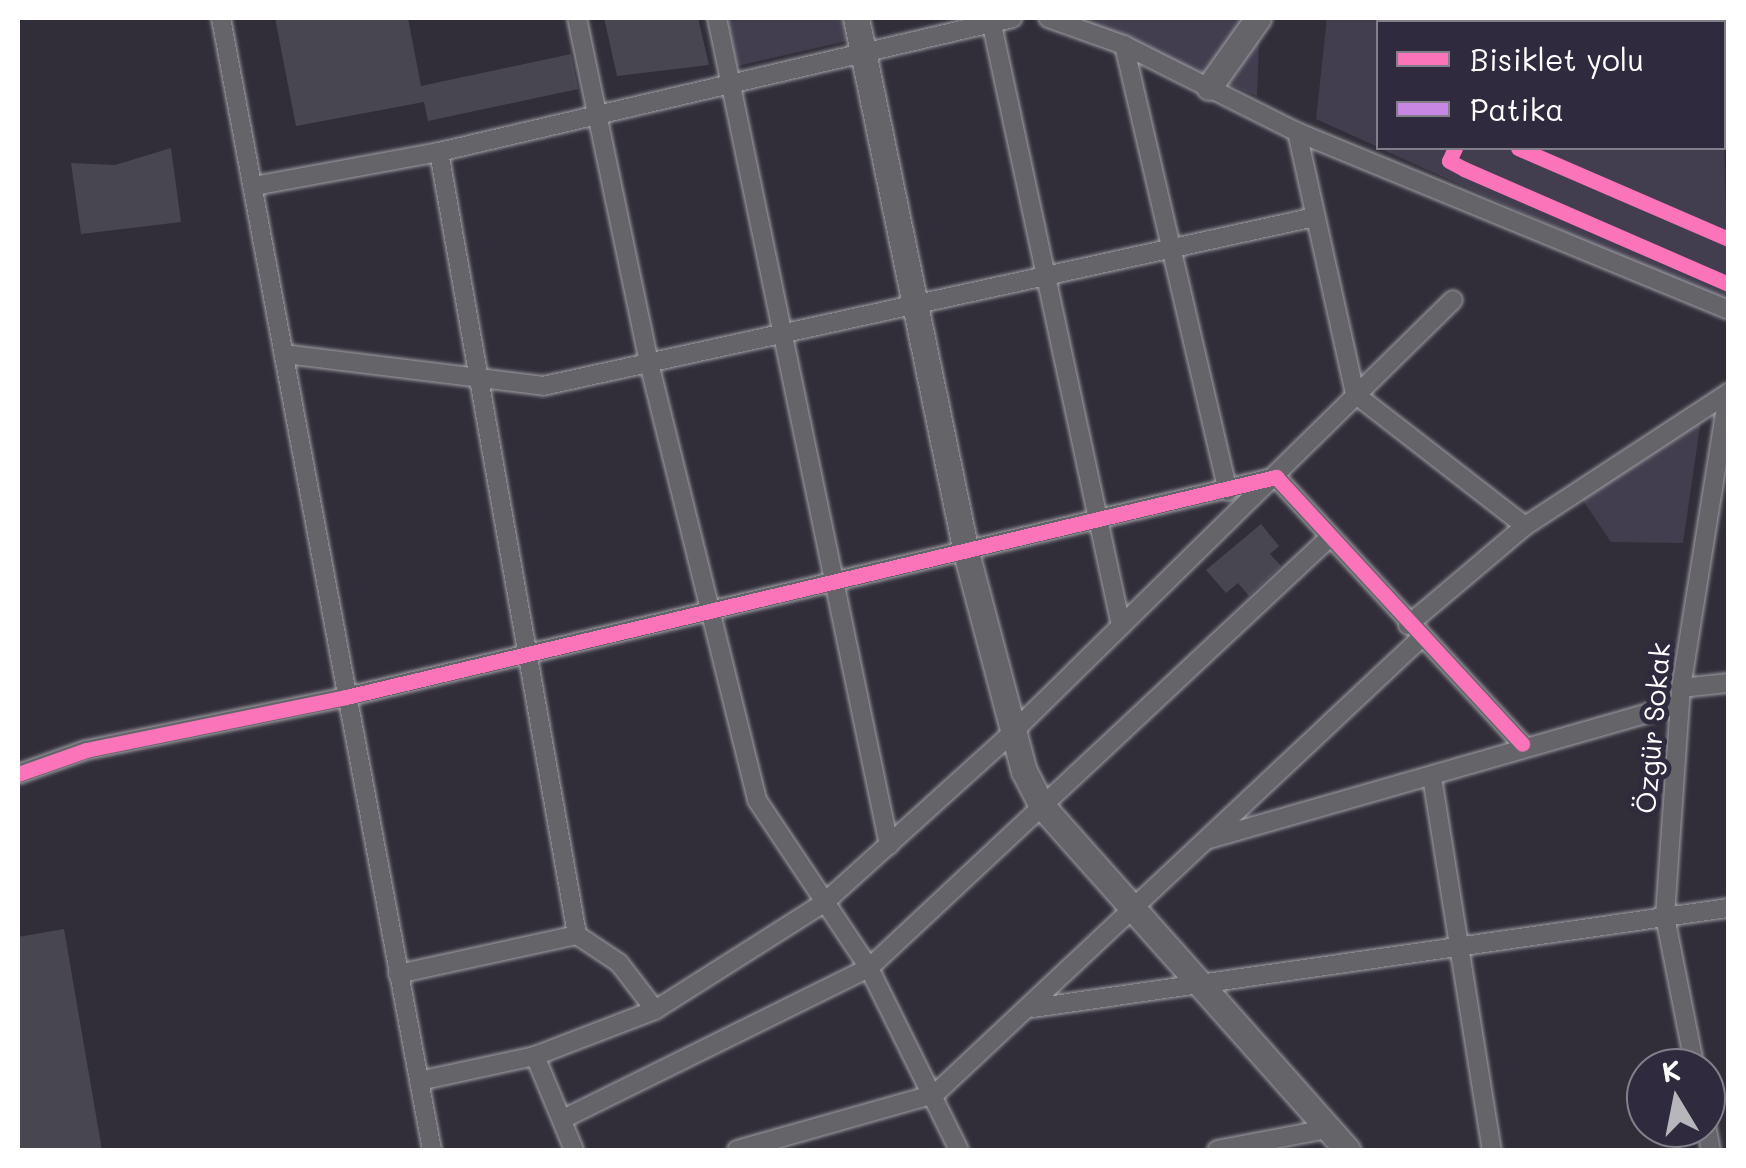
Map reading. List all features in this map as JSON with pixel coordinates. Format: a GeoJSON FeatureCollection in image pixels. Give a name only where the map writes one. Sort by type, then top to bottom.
{"type":"FeatureCollection","features":[{"type":"Feature","properties":{"kind":"street"},"geometry":{"type":"LineString","coordinates":[[220,18],[432,1150]]}},
{"type":"Feature","properties":{"kind":"street"},"geometry":{"type":"LineString","coordinates":[[577,18],[649,363],[757,800],[868,968],[935,1094],[959,1150]]}},
{"type":"Feature","properties":{"kind":"street"},"geometry":{"type":"LineString","coordinates":[[717,18],[779,332],[837,584],[889,845]]}},
{"type":"Feature","properties":{"kind":"street"},"geometry":{"type":"LineString","coordinates":[[856,18],[966,552],[1012,732],[1042,806],[1332,1128],[1347,1150]]}},
{"type":"Feature","properties":{"kind":"street"},"geometry":{"type":"LineString","coordinates":[[254,186],[439,152],[862,48],[1013,18]]}},
{"type":"Feature","properties":{"kind":"street"},"geometry":{"type":"LineString","coordinates":[[1048,18],[1124,44],[1297,132],[1728,310]]}},
{"type":"Feature","properties":{"kind":"street"},"geometry":{"type":"LineString","coordinates":[[1208,87],[1258,18]]}},
{"type":"Feature","properties":{"kind":"street"},"geometry":{"type":"LineString","coordinates":[[991,20],[1044,276],[1102,522],[1121,626]]}},
{"type":"Feature","properties":{"kind":"street"},"geometry":{"type":"LineString","coordinates":[[1124,44],[1228,491]]}},
{"type":"Feature","properties":{"kind":"street"},"geometry":{"type":"LineString","coordinates":[[1297,132],[1310,218],[1355,394],[1525,526]]}},
{"type":"Feature","properties":{"kind":"street"},"geometry":{"type":"LineString","coordinates":[[439,152],[476,380],[577,935]]}},
{"type":"Feature","properties":{"kind":"street"},"geometry":{"type":"LineString","coordinates":[[284,354],[543,386],[1310,218]]}},
{"type":"Feature","properties":{"kind":"street"},"geometry":{"type":"LineString","coordinates":[[419,1081],[535,1056],[655,1010],[825,902],[1012,732],[1276,478],[1355,394],[1453,300]]}},
{"type":"Feature","properties":{"kind":"street","name":"Özgür Sokak"},"geometry":{"type":"LineString","coordinates":[[935,1094],[1033,1008],[1525,526],[1728,393]]}},
{"type":"Feature","properties":{"kind":"street","name":"Özgür Sokak"},"geometry":{"type":"LineString","coordinates":[[1691,1048],[1665,916],[1680,696],[1728,393]]}},
{"type":"Feature","properties":{"kind":"street"},"geometry":{"type":"LineString","coordinates":[[18,774],[86,750],[346,697],[528,651],[837,584],[1276,478]]}},
{"type":"Feature","properties":{"kind":"street"},"geometry":{"type":"LineString","coordinates":[[1276,478],[1522,744]]}},
{"type":"Feature","properties":{"kind":"street"},"geometry":{"type":"LineString","coordinates":[[563,1120],[868,968],[1329,538]]}},
{"type":"Feature","properties":{"kind":"street"},"geometry":{"type":"LineString","coordinates":[[1204,841],[1432,778],[1522,744],[1728,684]]}},
{"type":"Feature","properties":{"kind":"street"},"geometry":{"type":"LineString","coordinates":[[1432,778],[1492,1150]]}},
{"type":"Feature","properties":{"kind":"street"},"geometry":{"type":"LineString","coordinates":[[1033,1008],[1728,908]]}},
{"type":"Feature","properties":{"kind":"street"},"geometry":{"type":"LineString","coordinates":[[398,974],[577,935],[619,963],[655,1010]]}},
{"type":"Feature","properties":{"kind":"street"},"geometry":{"type":"LineString","coordinates":[[535,1056],[574,1150]]}},
{"type":"Feature","properties":{"kind":"street"},"geometry":{"type":"LineString","coordinates":[[737,1150],[935,1094]]}},
{"type":"Feature","properties":{"kind":"street"},"geometry":{"type":"LineString","coordinates":[[1218,1150],[1332,1128]]}},
{"type":"Feature","properties":{"kind":"shaded area"},"geometry":{"type":"Polygon","coordinates":[[[727,18],[846,18],[851,40],[737,66],[727,18]]]}},
{"type":"Feature","properties":{"kind":"shaded area"},"geometry":{"type":"Polygon","coordinates":[[[1070,18],[1260,18],[1257,96],[1070,18]]]}},
{"type":"Feature","properties":{"kind":"shaded area"},"geometry":{"type":"Polygon","coordinates":[[[1327,18],[1480,20],[1376,20],[1376,146],[1316,119],[1327,18]]]}},
{"type":"Feature","properties":{"kind":"shaded area"},"geometry":{"type":"Polygon","coordinates":[[[1383,150],[1725,150],[1728,305],[1383,150]]]}},
{"type":"Feature","properties":{"kind":"shaded area"},"geometry":{"type":"Polygon","coordinates":[[[1701,419],[1683,543],[1611,542],[1582,499],[1701,419]]]}},
{"type":"Feature","properties":{"kind":"building"},"geometry":{"type":"Polygon","coordinates":[[[275,18],[408,18],[421,86],[571,54],[578,89],[428,121],[424,102],[296,126],[275,18]]]}},
{"type":"Feature","properties":{"kind":"building"},"geometry":{"type":"Polygon","coordinates":[[[604,18],[698,18],[709,65],[617,76],[604,18]]]}},
{"type":"Feature","properties":{"kind":"building"},"geometry":{"type":"Polygon","coordinates":[[[171,148],[181,222],[81,234],[71,163],[115,165],[171,148]]]}},
{"type":"Feature","properties":{"kind":"building"},"geometry":{"type":"Polygon","coordinates":[[[1261,524],[1279,546],[1270,554],[1281,566],[1249,596],[1238,583],[1226,593],[1206,570],[1261,524]]]}},
{"type":"Feature","properties":{"kind":"building"},"geometry":{"type":"Polygon","coordinates":[[[64,929],[102,1150],[18,1150],[18,937],[64,929]]]}},
{"type":"Feature","properties":{"kind":"cycle path"},"geometry":{"type":"LineString","coordinates":[[1454,150],[1449,161],[1464,169],[1728,284]]}},
{"type":"Feature","properties":{"kind":"cycle path"},"geometry":{"type":"LineString","coordinates":[[1523,150],[1728,239]]}},
{"type":"Feature","properties":{"kind":"cycle path"},"geometry":{"type":"LineString","coordinates":[[18,774],[86,750],[346,697],[1276,477],[1522,744]]}}]}
